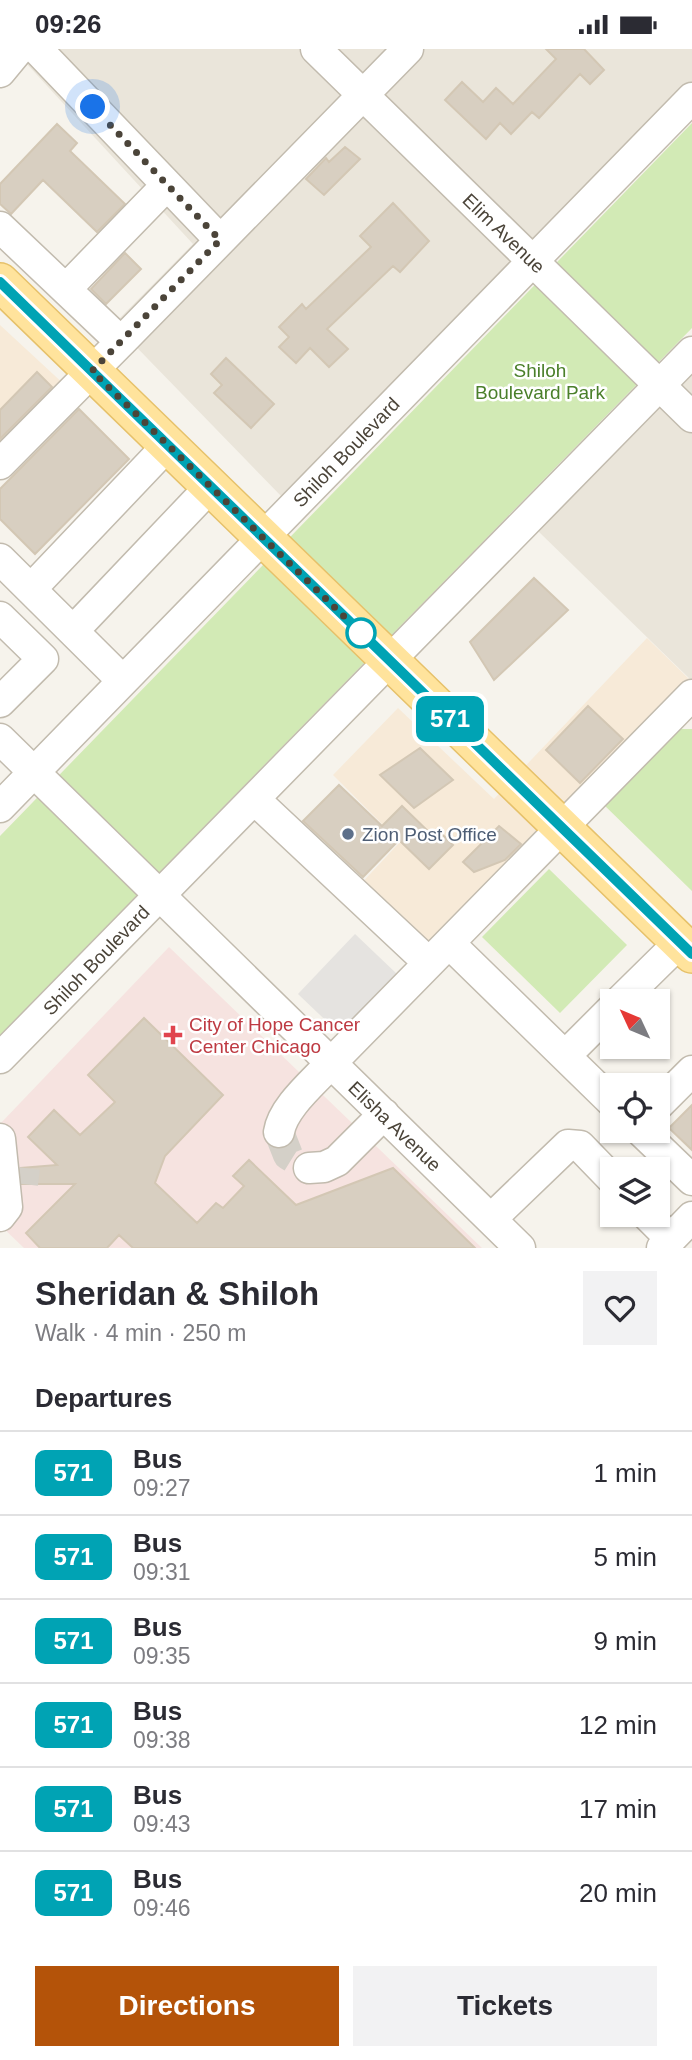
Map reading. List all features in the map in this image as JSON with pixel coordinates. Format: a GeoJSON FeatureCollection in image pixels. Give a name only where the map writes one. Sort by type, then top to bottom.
{"type":"FeatureCollection","features":[{"type":"Feature","properties":{"kind":"main road"},"geometry":{"type":"LineString","coordinates":[[0,282],[686,948]]}},
{"type":"Feature","properties":{"kind":"street"},"geometry":{"type":"LineString","coordinates":[[0,72],[19,49]]}},
{"type":"Feature","properties":{"kind":"street"},"geometry":{"type":"LineString","coordinates":[[37,49],[220,240]]}},
{"type":"Feature","properties":{"kind":"street","name":"Elim Avenue"},"geometry":{"type":"LineString","coordinates":[[316,49],[692,417]]}},
{"type":"Feature","properties":{"kind":"street"},"geometry":{"type":"LineString","coordinates":[[0,464],[408,49]]}},
{"type":"Feature","properties":{"kind":"street","name":"Shiloh Boulevard"},"geometry":{"type":"LineString","coordinates":[[0,807],[692,98]]}},
{"type":"Feature","properties":{"kind":"street"},"geometry":{"type":"LineString","coordinates":[[66,289],[167,185]]}},
{"type":"Feature","properties":{"kind":"street"},"geometry":{"type":"LineString","coordinates":[[0,227],[121,342]]}},
{"type":"Feature","properties":{"kind":"street","name":"Shiloh Boulevard"},"geometry":{"type":"LineString","coordinates":[[0,1058],[692,352]]}},
{"type":"Feature","properties":{"kind":"street"},"geometry":{"type":"LineString","coordinates":[[31,589],[168,445]]}},
{"type":"Feature","properties":{"kind":"street"},"geometry":{"type":"LineString","coordinates":[[73,631],[211,486]]}},
{"type":"Feature","properties":{"kind":"street"},"geometry":{"type":"LineString","coordinates":[[0,559],[123,681]]}},
{"type":"Feature","properties":{"kind":"street"},"geometry":{"type":"LineString","coordinates":[[0,617],[43,659],[0,702]]}},
{"type":"Feature","properties":{"kind":"street"},"geometry":{"type":"LineString","coordinates":[[279,1132],[286,1112],[331,1063],[692,695]]}},
{"type":"Feature","properties":{"kind":"street","name":"Elisha Avenue"},"geometry":{"type":"LineString","coordinates":[[0,739],[520,1248]]}},
{"type":"Feature","properties":{"kind":"street"},"geometry":{"type":"LineString","coordinates":[[254,799],[565,1056],[600,1090]]}},
{"type":"Feature","properties":{"kind":"street"},"geometry":{"type":"LineString","coordinates":[[635,989],[686,948]]}},
{"type":"Feature","properties":{"kind":"street"},"geometry":{"type":"LineString","coordinates":[[565,1056],[600,1021]]}},
{"type":"Feature","properties":{"kind":"street"},"geometry":{"type":"LineString","coordinates":[[670,1093],[692,1071]]}},
{"type":"Feature","properties":{"kind":"street"},"geometry":{"type":"LineString","coordinates":[[309,1168],[324,1167],[337,1161],[384,1114]]}},
{"type":"Feature","properties":{"kind":"street"},"geometry":{"type":"LineString","coordinates":[[1,1139],[14,1194]]}},
{"type":"Feature","properties":{"kind":"street"},"geometry":{"type":"LineString","coordinates":[[1,1139],[14,1194]]}},
{"type":"Feature","properties":{"kind":"street"},"geometry":{"type":"LineString","coordinates":[[654,1143],[692,1180]]}},
{"type":"Feature","properties":{"kind":"street"},"geometry":{"type":"LineString","coordinates":[[491,1219],[568,1145],[580,1146],[600,1167]]}},
{"type":"Feature","properties":{"kind":"shaded area"},"geometry":{"type":"Polygon","coordinates":[[[13,49],[692,49],[692,86],[281,496],[114,324],[193,244],[13,49]]]}},
{"type":"Feature","properties":{"kind":"shaded area"},"geometry":{"type":"Polygon","coordinates":[[[0,325],[67,387],[0,454],[0,325]]]}},
{"type":"Feature","properties":{"kind":"shaded area"},"geometry":{"type":"Polygon","coordinates":[[[692,373],[692,681],[538,531],[692,373]]]}},
{"type":"Feature","properties":{"kind":"shaded area"},"geometry":{"type":"Polygon","coordinates":[[[647,638],[689,679],[424,952],[357,888],[400,842],[333,775],[398,708],[494,799],[647,638]]]}},
{"type":"Feature","properties":{"kind":"shaded area"},"geometry":{"type":"Polygon","coordinates":[[[355,934],[398,975],[340,1034],[298,994],[355,934]]]}},
{"type":"Feature","properties":{"kind":"shaded area","name":"City of Hope Cancer Center Chicago"},"geometry":{"type":"Polygon","coordinates":[[[169,947],[482,1248],[24,1248],[0,1225],[0,1124],[169,947]]]}},
{"type":"Feature","properties":{"kind":"green space","name":"Shiloh Boulevard Park"},"geometry":{"type":"Polygon","coordinates":[[[692,123],[692,328],[0,1035],[0,836],[692,123]]]}},
{"type":"Feature","properties":{"kind":"green space"},"geometry":{"type":"Polygon","coordinates":[[[675,729],[692,729],[692,891],[601,802],[675,729]]]}},
{"type":"Feature","properties":{"kind":"green space"},"geometry":{"type":"Polygon","coordinates":[[[549,869],[627,945],[560,1013],[482,937],[549,869]]]}},
{"type":"Feature","properties":{"kind":"building"},"geometry":{"type":"Polygon","coordinates":[[[546,49],[584,49],[604,70],[590,84],[580,74],[539,118],[532,112],[511,134],[500,123],[486,139],[445,100],[462,82],[483,102],[496,88],[513,104],[556,59],[546,49]]]}},
{"type":"Feature","properties":{"kind":"building"},"geometry":{"type":"Polygon","coordinates":[[[57,124],[77,143],[70,151],[125,204],[97,232],[43,180],[11,214],[0,204],[0,184],[57,124]]]}},
{"type":"Feature","properties":{"kind":"building"},"geometry":{"type":"Polygon","coordinates":[[[345,147],[360,159],[324,195],[306,179],[326,158],[329,162],[345,147]]]}},
{"type":"Feature","properties":{"kind":"building"},"geometry":{"type":"Polygon","coordinates":[[[393,203],[429,241],[400,272],[393,266],[327,329],[348,349],[329,367],[310,348],[296,363],[279,347],[289,337],[279,327],[302,304],[306,309],[371,247],[360,236],[393,203]]]}},
{"type":"Feature","properties":{"kind":"building"},"geometry":{"type":"Polygon","coordinates":[[[125,253],[141,269],[106,304],[91,289],[125,253]]]}},
{"type":"Feature","properties":{"kind":"building"},"geometry":{"type":"Polygon","coordinates":[[[226,358],[274,404],[251,428],[214,393],[222,385],[211,374],[226,358]]]}},
{"type":"Feature","properties":{"kind":"building"},"geometry":{"type":"Polygon","coordinates":[[[37,372],[52,387],[0,439],[0,410],[37,372]]]}},
{"type":"Feature","properties":{"kind":"building"},"geometry":{"type":"Polygon","coordinates":[[[79,409],[129,459],[35,554],[0,519],[0,489],[79,409]]]}},
{"type":"Feature","properties":{"kind":"building"},"geometry":{"type":"Polygon","coordinates":[[[534,578],[568,610],[494,680],[470,642],[534,578]]]}},
{"type":"Feature","properties":{"kind":"building"},"geometry":{"type":"Polygon","coordinates":[[[588,706],[623,739],[580,783],[546,750],[588,706]]]}},
{"type":"Feature","properties":{"kind":"building"},"geometry":{"type":"Polygon","coordinates":[[[420,748],[453,780],[414,808],[380,775],[420,748]]]}},
{"type":"Feature","properties":{"kind":"building","name":"Zion Post Office"},"geometry":{"type":"Polygon","coordinates":[[[339,785],[382,826],[402,806],[434,837],[440,832],[453,845],[429,869],[399,840],[363,877],[303,821],[339,785]]]}},
{"type":"Feature","properties":{"kind":"building"},"geometry":{"type":"Polygon","coordinates":[[[499,826],[521,844],[505,860],[474,872],[463,862],[499,826]]]}},
{"type":"Feature","properties":{"kind":"building"},"geometry":{"type":"Polygon","coordinates":[[[144,1018],[223,1095],[165,1156],[155,1183],[197,1223],[216,1203],[223,1208],[244,1186],[233,1176],[249,1160],[296,1205],[393,1168],[475,1248],[133,1248],[119,1235],[107,1248],[40,1248],[26,1233],[75,1184],[22,1184],[21,1168],[57,1165],[28,1137],[54,1110],[80,1135],[115,1102],[88,1075],[144,1018]]]}},
{"type":"Feature","properties":{"kind":"building"},"geometry":{"type":"Polygon","coordinates":[[[692,1105],[692,1150],[670,1129],[692,1105]]]}},
{"type":"Feature","properties":{"kind":"tunnel"},"geometry":{"type":"LineString","coordinates":[[279,1132],[288,1155],[309,1168]]}},
{"type":"Feature","properties":{"kind":"tunnel"},"geometry":{"type":"LineString","coordinates":[[23,1184],[25,1168]]}},
{"type":"Feature","properties":{"kind":"bus line","name":"571"},"geometry":{"type":"LineString","coordinates":[[0,282],[692,954]]}},
{"type":"Feature","properties":{"kind":"place","name":"Zion Post Office"},"geometry":{"type":"Point","coordinates":[348,834]}},
{"type":"Feature","properties":{"kind":"place","name":"City of Hope Cancer Center Chicago"},"geometry":{"type":"Point","coordinates":[173,1035]}},
{"type":"Feature","properties":{"kind":"route"},"geometry":{"type":"LineString","coordinates":[[93,107],[220,240],[92,371],[361,633]]}}]}
